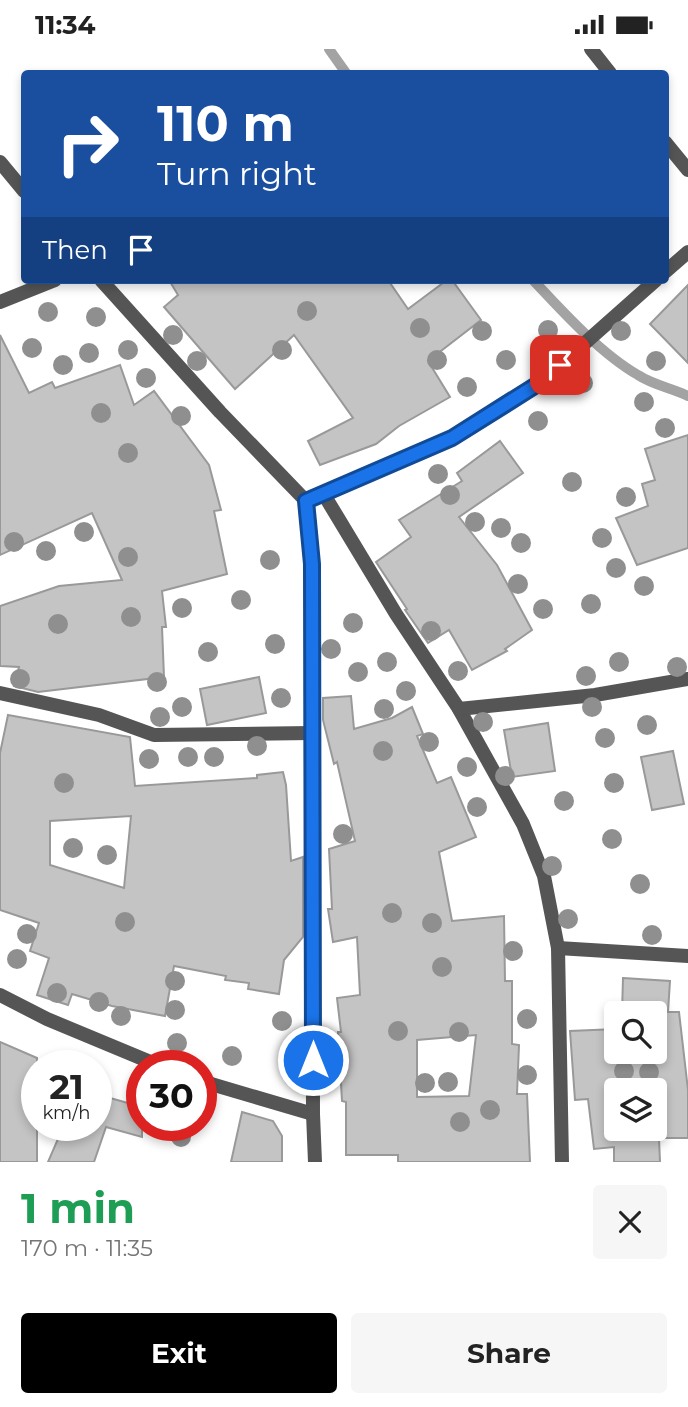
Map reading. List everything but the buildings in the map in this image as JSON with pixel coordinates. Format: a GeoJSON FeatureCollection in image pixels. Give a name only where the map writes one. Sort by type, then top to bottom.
{"type":"FeatureCollection","features":[{"type":"Feature","properties":{"kind":"street"},"geometry":{"type":"LineString","coordinates":[[591,49],[608,70]]}},
{"type":"Feature","properties":{"kind":"street"},"geometry":{"type":"LineString","coordinates":[[669,147],[688,170]]}},
{"type":"Feature","properties":{"kind":"street"},"geometry":{"type":"LineString","coordinates":[[0,162],[21,187]]}},
{"type":"Feature","properties":{"kind":"street"},"geometry":{"type":"LineString","coordinates":[[669,269],[688,252]]}},
{"type":"Feature","properties":{"kind":"street"},"geometry":{"type":"LineString","coordinates":[[0,302],[45,284]]}},
{"type":"Feature","properties":{"kind":"street"},"geometry":{"type":"LineString","coordinates":[[105,284],[220,412],[306,501],[312,564],[315,1162]]}},
{"type":"Feature","properties":{"kind":"street"},"geometry":{"type":"LineString","coordinates":[[306,501],[452,438],[541,382],[651,284]]}},
{"type":"Feature","properties":{"kind":"street"},"geometry":{"type":"LineString","coordinates":[[324,493],[396,614],[459,709],[523,824],[544,876],[558,948],[562,1162]]}},
{"type":"Feature","properties":{"kind":"street"},"geometry":{"type":"LineString","coordinates":[[459,709],[595,695],[688,679]]}},
{"type":"Feature","properties":{"kind":"street"},"geometry":{"type":"LineString","coordinates":[[0,693],[99,715],[154,735],[312,733]]}},
{"type":"Feature","properties":{"kind":"street"},"geometry":{"type":"LineString","coordinates":[[558,948],[688,956]]}},
{"type":"Feature","properties":{"kind":"street"},"geometry":{"type":"LineString","coordinates":[[0,995],[47,1019],[126,1052]]}},
{"type":"Feature","properties":{"kind":"street"},"geometry":{"type":"LineString","coordinates":[[217,1086],[313,1114]]}},
{"type":"Feature","properties":{"kind":"waterway"},"geometry":{"type":"LineString","coordinates":[[329,49],[344,70]]}},
{"type":"Feature","properties":{"kind":"waterway"},"geometry":{"type":"LineString","coordinates":[[537,284],[610,356],[644,378],[688,396]]}},
{"type":"Feature","properties":{"kind":"route"},"geometry":{"type":"LineString","coordinates":[[313,1060],[312,564],[306,501],[452,438],[541,382],[560,365]]}}]}
